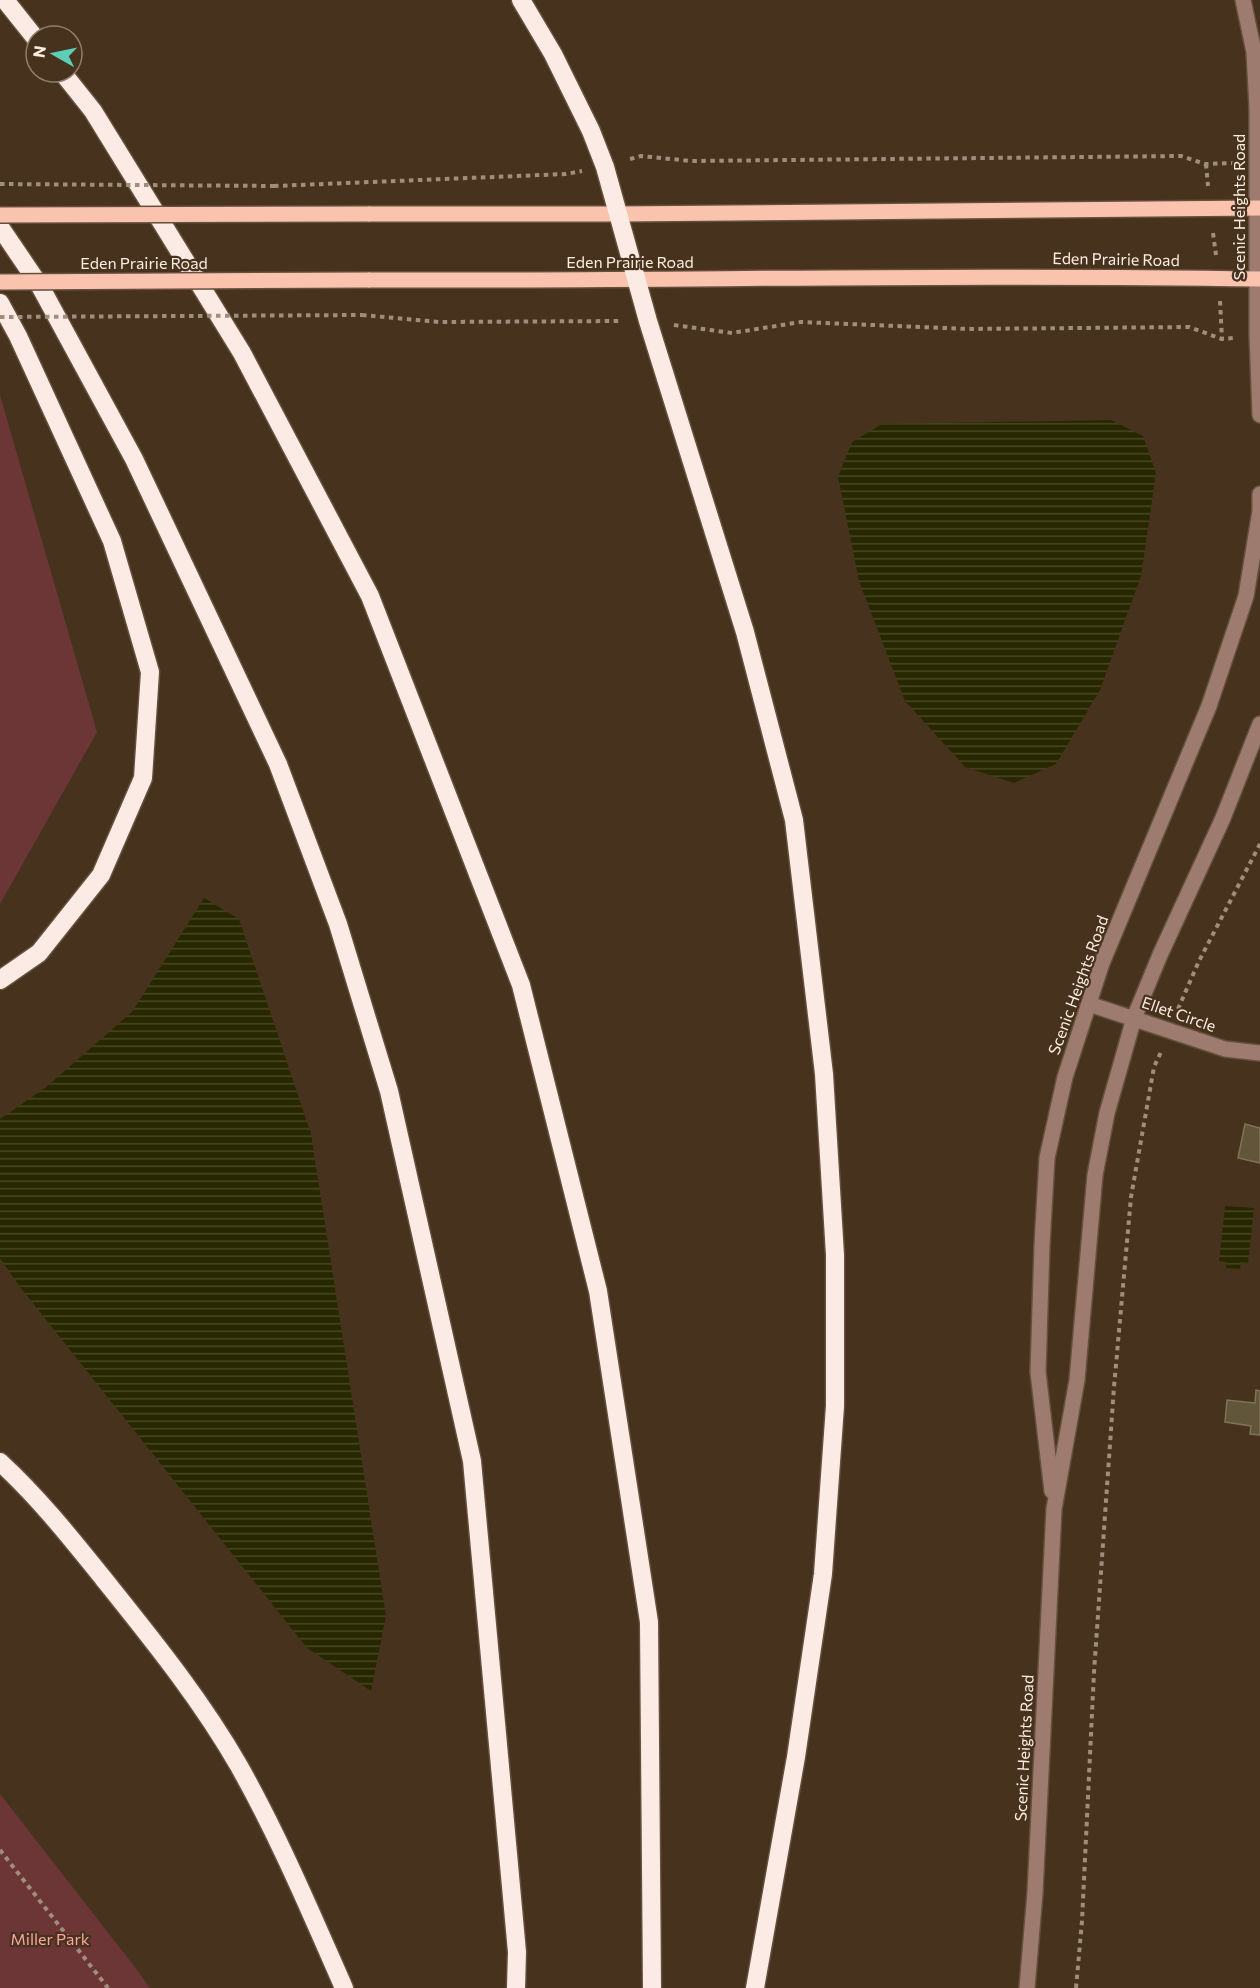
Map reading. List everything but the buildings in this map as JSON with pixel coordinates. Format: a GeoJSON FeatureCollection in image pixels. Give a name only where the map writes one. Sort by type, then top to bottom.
{"type":"FeatureCollection","features":[{"type":"Feature","properties":{"kind":"highway"},"geometry":{"type":"LineString","coordinates":[[5,0],[24,24]]}},
{"type":"Feature","properties":{"kind":"highway"},"geometry":{"type":"LineString","coordinates":[[521,0],[553,54],[591,131],[605,167],[648,321],[745,632],[794,820],[824,1074],[835,1255],[835,1406],[823,1574],[796,1757],[755,1988]]}},
{"type":"Feature","properties":{"kind":"highway"},"geometry":{"type":"LineString","coordinates":[[72,84],[93,111],[242,353],[370,596],[521,985],[598,1291],[649,1622],[652,1988]]}},
{"type":"Feature","properties":{"kind":"highway"},"geometry":{"type":"LineString","coordinates":[[0,227],[40,286],[134,459],[278,764],[338,924],[389,1091],[472,1461],[517,1952],[516,1988]]}},
{"type":"Feature","properties":{"kind":"highway"},"geometry":{"type":"LineString","coordinates":[[0,303],[18,336],[112,541],[150,672],[143,778],[101,875],[39,953],[0,980]]}},
{"type":"Feature","properties":{"kind":"highway"},"geometry":{"type":"LineString","coordinates":[[0,1462],[26,1486],[170,1660],[238,1765],[293,1871],[344,1988]]}},
{"type":"Feature","properties":{"kind":"main road"},"geometry":{"type":"LineString","coordinates":[[0,215],[617,214],[1258,208]]}},
{"type":"Feature","properties":{"kind":"main road","name":"Eden Prairie Road"},"geometry":{"type":"LineString","coordinates":[[0,282],[368,279],[636,280],[984,276],[1258,279]]}},
{"type":"Feature","properties":{"kind":"street","name":"Scenic Heights Road"},"geometry":{"type":"LineString","coordinates":[[1243,0],[1254,52],[1260,415]]}},
{"type":"Feature","properties":{"kind":"street","name":"Scenic Heights Road"},"geometry":{"type":"LineString","coordinates":[[1054,1509],[1038,1372],[1047,1158],[1065,1077],[1102,963],[1209,706],[1246,596],[1260,511],[1260,494]]}},
{"type":"Feature","properties":{"kind":"street","name":"Scenic Heights Road"},"geometry":{"type":"LineString","coordinates":[[1028,1988],[1035,1893],[1054,1509],[1077,1380],[1095,1175],[1107,1113],[1134,1018],[1176,917],[1223,818],[1260,724]]}},
{"type":"Feature","properties":{"kind":"street","name":"Ellet Circle"},"geometry":{"type":"LineString","coordinates":[[1089,1004],[1225,1049],[1260,1053]]}},
{"type":"Feature","properties":{"kind":"path"},"geometry":{"type":"LineString","coordinates":[[641,156],[691,162],[1181,156],[1206,164],[1257,162]]}},
{"type":"Feature","properties":{"kind":"path"},"geometry":{"type":"LineString","coordinates":[[1206,164],[1219,279],[1222,339]]}},
{"type":"Feature","properties":{"kind":"path"},"geometry":{"type":"LineString","coordinates":[[0,184],[274,186],[566,174]]}},
{"type":"Feature","properties":{"kind":"path"},"geometry":{"type":"LineString","coordinates":[[0,317],[362,315],[439,322],[648,321],[732,333],[801,322],[968,329],[1189,327],[1222,339],[1257,335]]}},
{"type":"Feature","properties":{"kind":"path"},"geometry":{"type":"LineString","coordinates":[[1076,1988],[1082,1921],[1094,1672],[1131,1197],[1154,1067],[1199,961],[1260,844]]}},
{"type":"Feature","properties":{"kind":"path"},"geometry":{"type":"LineString","coordinates":[[0,1850],[108,1988]]}},
{"type":"Feature","properties":{"kind":"green space"},"geometry":{"type":"Polygon","coordinates":[[[0,395],[97,732],[0,904],[0,395]]]}},
{"type":"Feature","properties":{"kind":"green space","name":"Miller Park"},"geometry":{"type":"Polygon","coordinates":[[[0,1794],[134,1966],[150,1988],[0,1988],[0,1794]]]}},
{"type":"Feature","properties":{"kind":"shaded area"},"geometry":{"type":"Polygon","coordinates":[[[1111,420],[1143,436],[1156,473],[1141,576],[1100,690],[1056,764],[1014,783],[965,767],[905,701],[859,581],[838,477],[852,442],[882,424],[1111,420]]]}},
{"type":"Feature","properties":{"kind":"shaded area"},"geometry":{"type":"Polygon","coordinates":[[[204,898],[239,919],[311,1134],[386,1616],[371,1691],[307,1648],[20,1287],[0,1258],[0,1119],[45,1088],[132,1012],[204,898]]]}},
{"type":"Feature","properties":{"kind":"shaded area"},"geometry":{"type":"Polygon","coordinates":[[[1225,1206],[1254,1208],[1248,1263],[1241,1262],[1240,1269],[1226,1268],[1226,1262],[1219,1261],[1225,1206]]]}}]}
